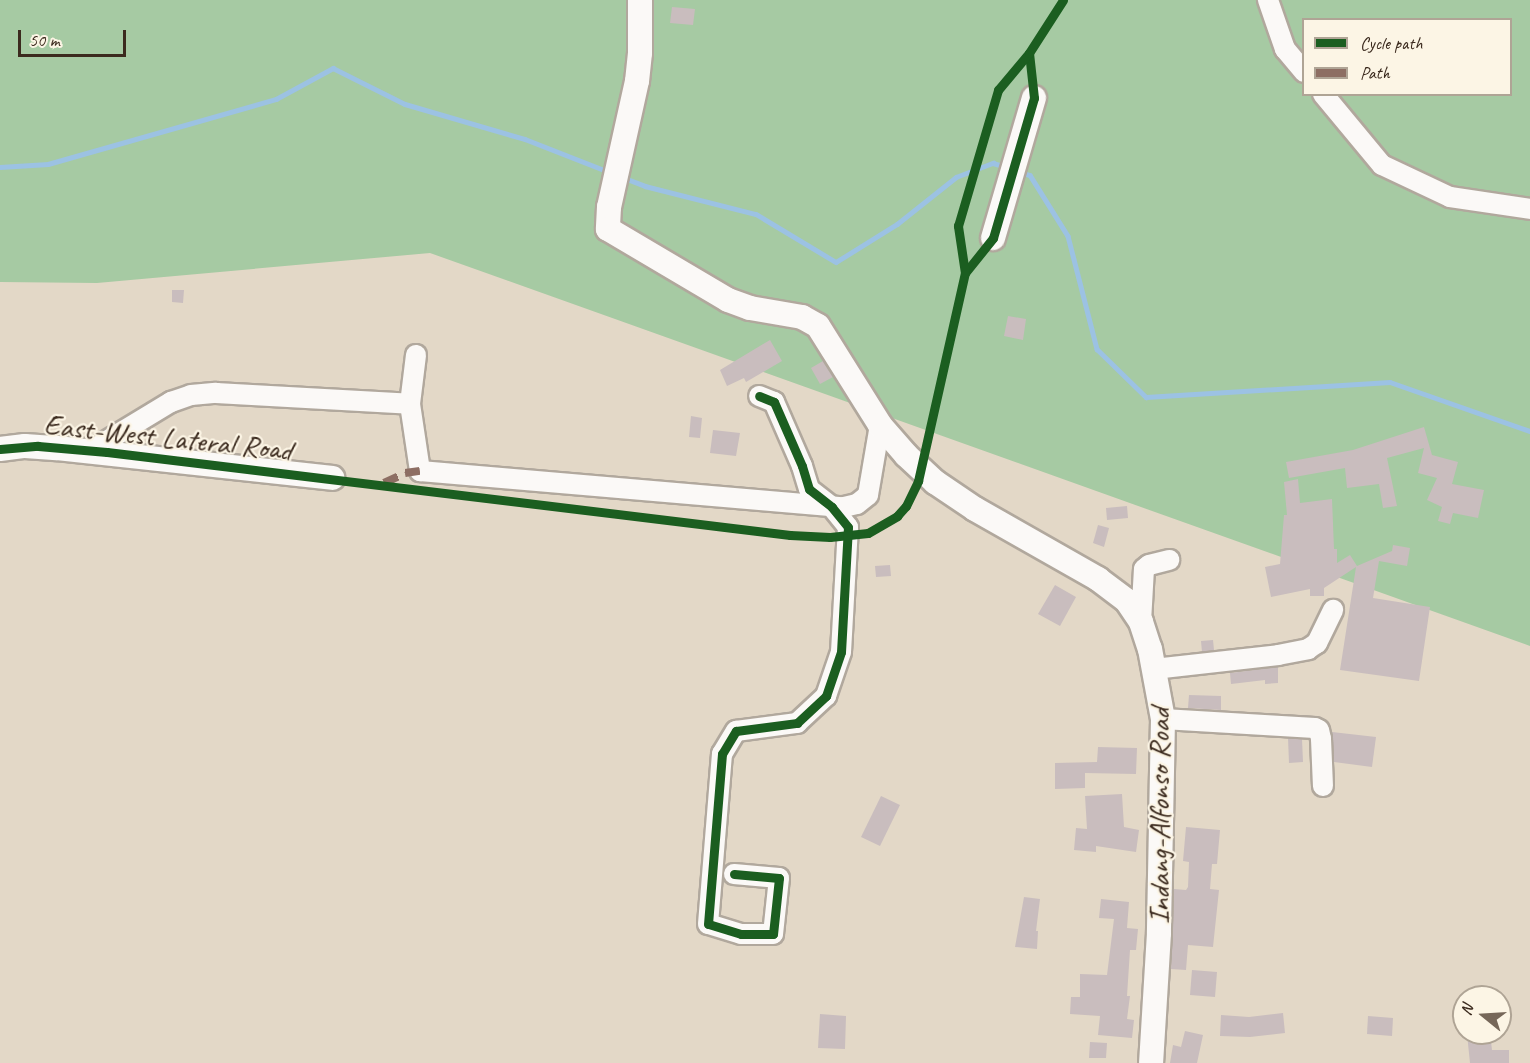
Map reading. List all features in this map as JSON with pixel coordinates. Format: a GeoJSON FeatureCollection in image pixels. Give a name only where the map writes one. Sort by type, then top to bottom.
{"type":"FeatureCollection","features":[{"type":"Feature","properties":{"kind":"main road","name":"Indang-Alfonso Road"},"geometry":{"type":"LineString","coordinates":[[639,0],[640,53],[637,81],[609,207],[608,229],[656,259],[738,304],[802,317],[818,326],[880,425],[906,455],[935,482],[975,509],[1098,579],[1127,601],[1142,622],[1163,719],[1159,933],[1151,1063]]}},
{"type":"Feature","properties":{"kind":"main road"},"geometry":{"type":"LineString","coordinates":[[993,238],[1034,99]]}},
{"type":"Feature","properties":{"kind":"main road","name":"East-West Lateral Road"},"geometry":{"type":"LineString","coordinates":[[0,449],[32,446],[90,451],[332,478]]}},
{"type":"Feature","properties":{"kind":"street"},"geometry":{"type":"LineString","coordinates":[[1268,0],[1285,49],[1302,70]]}},
{"type":"Feature","properties":{"kind":"street"},"geometry":{"type":"LineString","coordinates":[[1325,96],[1382,165],[1450,197],[1530,209]]}},
{"type":"Feature","properties":{"kind":"street"},"geometry":{"type":"LineString","coordinates":[[416,355],[410,404],[420,471],[832,507],[857,504],[868,495],[880,425]]}},
{"type":"Feature","properties":{"kind":"street"},"geometry":{"type":"LineString","coordinates":[[90,451],[171,402],[191,395],[216,393],[410,404]]}},
{"type":"Feature","properties":{"kind":"street"},"geometry":{"type":"LineString","coordinates":[[734,874],[779,878],[773,934],[741,934],[708,924],[722,754],[736,731],[796,723],[826,696],[841,652],[848,527],[832,507],[809,489],[802,466],[774,402],[759,396]]}},
{"type":"Feature","properties":{"kind":"street"},"geometry":{"type":"LineString","coordinates":[[1142,622],[1144,569],[1149,565],[1169,560]]}},
{"type":"Feature","properties":{"kind":"street"},"geometry":{"type":"LineString","coordinates":[[1154,669],[1278,655],[1308,649],[1317,643],[1333,610]]}},
{"type":"Feature","properties":{"kind":"street"},"geometry":{"type":"LineString","coordinates":[[1163,719],[1315,728],[1319,730],[1321,739],[1323,786]]}},
{"type":"Feature","properties":{"kind":"green space"},"geometry":{"type":"Polygon","coordinates":[[[0,0],[1530,0],[1530,646],[430,253],[97,283],[0,282],[0,0]]]}},
{"type":"Feature","properties":{"kind":"building"},"geometry":{"type":"Polygon","coordinates":[[[672,7],[695,9],[693,25],[670,23],[672,7]]]}},
{"type":"Feature","properties":{"kind":"building"},"geometry":{"type":"Polygon","coordinates":[[[172,290],[184,290],[183,303],[172,302],[172,290]]]}},
{"type":"Feature","properties":{"kind":"building"},"geometry":{"type":"Polygon","coordinates":[[[1008,316],[1026,319],[1023,340],[1004,336],[1008,316]]]}},
{"type":"Feature","properties":{"kind":"building"},"geometry":{"type":"Polygon","coordinates":[[[770,340],[782,361],[746,382],[744,378],[727,386],[720,370],[770,340]]]}},
{"type":"Feature","properties":{"kind":"building"},"geometry":{"type":"Polygon","coordinates":[[[823,361],[833,377],[820,384],[811,368],[823,361]]]}},
{"type":"Feature","properties":{"kind":"building"},"geometry":{"type":"Polygon","coordinates":[[[691,416],[702,418],[700,438],[689,437],[691,416]]]}},
{"type":"Feature","properties":{"kind":"building"},"geometry":{"type":"Polygon","coordinates":[[[1424,427],[1432,455],[1458,462],[1452,484],[1484,490],[1478,518],[1453,513],[1450,524],[1438,521],[1442,507],[1427,500],[1437,478],[1418,473],[1424,448],[1387,458],[1397,506],[1383,508],[1379,484],[1347,488],[1345,468],[1289,478],[1286,462],[1353,450],[1424,427]]]}},
{"type":"Feature","properties":{"kind":"building"},"geometry":{"type":"Polygon","coordinates":[[[713,430],[740,433],[736,456],[710,453],[713,430]]]}},
{"type":"Feature","properties":{"kind":"building"},"geometry":{"type":"Polygon","coordinates":[[[1298,479],[1300,503],[1332,499],[1334,549],[1337,549],[1337,563],[1350,555],[1357,566],[1392,551],[1393,545],[1410,548],[1407,566],[1379,561],[1373,598],[1430,607],[1419,681],[1340,670],[1356,567],[1324,588],[1324,596],[1310,596],[1310,589],[1271,597],[1265,567],[1280,564],[1284,515],[1287,515],[1284,482],[1298,479]]]}},
{"type":"Feature","properties":{"kind":"building"},"geometry":{"type":"Polygon","coordinates":[[[1127,506],[1128,518],[1107,520],[1106,508],[1127,506]]]}},
{"type":"Feature","properties":{"kind":"building"},"geometry":{"type":"Polygon","coordinates":[[[1098,525],[1109,528],[1104,547],[1093,543],[1098,525]]]}},
{"type":"Feature","properties":{"kind":"building"},"geometry":{"type":"Polygon","coordinates":[[[890,565],[891,576],[876,577],[875,566],[890,565]]]}},
{"type":"Feature","properties":{"kind":"building"},"geometry":{"type":"Polygon","coordinates":[[[1055,585],[1076,597],[1060,626],[1038,614],[1055,585]]]}},
{"type":"Feature","properties":{"kind":"building"},"geometry":{"type":"Polygon","coordinates":[[[1213,640],[1214,650],[1202,652],[1201,641],[1213,640]]]}},
{"type":"Feature","properties":{"kind":"building"},"geometry":{"type":"Polygon","coordinates":[[[1278,667],[1278,683],[1265,684],[1265,680],[1231,684],[1230,673],[1278,667]]]}},
{"type":"Feature","properties":{"kind":"building"},"geometry":{"type":"Polygon","coordinates":[[[1189,695],[1221,696],[1221,710],[1188,708],[1189,695]]]}},
{"type":"Feature","properties":{"kind":"building"},"geometry":{"type":"Polygon","coordinates":[[[1332,732],[1376,737],[1372,767],[1334,762],[1332,732]]]}},
{"type":"Feature","properties":{"kind":"building"},"geometry":{"type":"Polygon","coordinates":[[[1288,738],[1302,739],[1303,762],[1289,763],[1288,738]]]}},
{"type":"Feature","properties":{"kind":"building"},"geometry":{"type":"Polygon","coordinates":[[[1098,747],[1137,748],[1136,774],[1085,773],[1085,788],[1055,789],[1055,763],[1097,762],[1098,747]]]}},
{"type":"Feature","properties":{"kind":"building"},"geometry":{"type":"Polygon","coordinates":[[[1122,794],[1124,827],[1139,830],[1136,852],[1096,846],[1096,852],[1074,850],[1076,828],[1087,829],[1085,796],[1122,794]]]}},
{"type":"Feature","properties":{"kind":"building"},"geometry":{"type":"Polygon","coordinates":[[[881,796],[900,805],[880,846],[861,837],[881,796]]]}},
{"type":"Feature","properties":{"kind":"building"},"geometry":{"type":"Polygon","coordinates":[[[1186,827],[1220,830],[1217,864],[1212,864],[1210,889],[1219,890],[1213,947],[1188,945],[1186,970],[1171,969],[1174,889],[1186,890],[1188,887],[1189,862],[1183,861],[1186,827]]]}},
{"type":"Feature","properties":{"kind":"building"},"geometry":{"type":"Polygon","coordinates":[[[1024,897],[1040,899],[1036,931],[1038,931],[1037,949],[1015,947],[1024,897]]]}},
{"type":"Feature","properties":{"kind":"building"},"geometry":{"type":"Polygon","coordinates":[[[1101,899],[1129,902],[1127,928],[1138,929],[1136,950],[1130,950],[1127,996],[1130,996],[1127,1019],[1134,1020],[1132,1038],[1098,1035],[1100,1016],[1070,1014],[1071,997],[1080,997],[1080,974],[1107,975],[1114,919],[1099,918],[1101,899]]]}},
{"type":"Feature","properties":{"kind":"building"},"geometry":{"type":"Polygon","coordinates":[[[1192,970],[1217,972],[1215,997],[1190,995],[1192,970]]]}},
{"type":"Feature","properties":{"kind":"building"},"geometry":{"type":"Polygon","coordinates":[[[1283,1013],[1285,1033],[1250,1037],[1220,1036],[1221,1015],[1249,1017],[1283,1013]]]}},
{"type":"Feature","properties":{"kind":"building"},"geometry":{"type":"Polygon","coordinates":[[[820,1014],[846,1016],[845,1049],[818,1048],[820,1014]]]}},
{"type":"Feature","properties":{"kind":"building"},"geometry":{"type":"Polygon","coordinates":[[[1368,1016],[1393,1018],[1392,1036],[1367,1034],[1368,1016]]]}},
{"type":"Feature","properties":{"kind":"building"},"geometry":{"type":"Polygon","coordinates":[[[1185,1031],[1203,1035],[1197,1063],[1170,1063],[1173,1045],[1181,1047],[1185,1031]]]}},
{"type":"Feature","properties":{"kind":"building"},"geometry":{"type":"Polygon","coordinates":[[[1090,1042],[1107,1043],[1106,1058],[1089,1058],[1090,1042]]]}},
{"type":"Feature","properties":{"kind":"building"},"geometry":{"type":"Polygon","coordinates":[[[1468,1045],[1491,1045],[1492,1050],[1509,1050],[1509,1063],[1470,1063],[1468,1045]]]}},
{"type":"Feature","properties":{"kind":"waterway"},"geometry":{"type":"LineString","coordinates":[[0,167],[48,164],[276,99],[333,68],[405,104],[525,139],[609,172]]}},
{"type":"Feature","properties":{"kind":"waterway"},"geometry":{"type":"LineString","coordinates":[[622,177],[645,186],[756,214],[836,262],[897,224],[956,177],[993,163],[1006,167]]}},
{"type":"Feature","properties":{"kind":"waterway"},"geometry":{"type":"LineString","coordinates":[[1020,172],[1030,175],[1068,236],[1097,349],[1146,397],[1390,382],[1530,431]]}},
{"type":"Feature","properties":{"kind":"marked path"},"geometry":{"type":"LineString","coordinates":[[384,483],[405,473],[420,471]]}},
{"type":"Feature","properties":{"kind":"cycle path"},"geometry":{"type":"LineString","coordinates":[[0,449],[38,446],[107,452],[790,535],[830,537],[868,533],[897,516],[906,506],[918,481],[965,273],[958,226],[998,90],[1029,53],[1063,0]]}},
{"type":"Feature","properties":{"kind":"cycle path"},"geometry":{"type":"LineString","coordinates":[[965,273],[993,238],[1034,98],[1029,53]]}},
{"type":"Feature","properties":{"kind":"cycle path"},"geometry":{"type":"LineString","coordinates":[[734,874],[779,878],[773,934],[741,934],[708,924],[722,754],[736,731],[797,723],[826,696],[841,652],[848,527],[832,507],[809,489],[802,466],[774,402],[759,396]]}}]}
